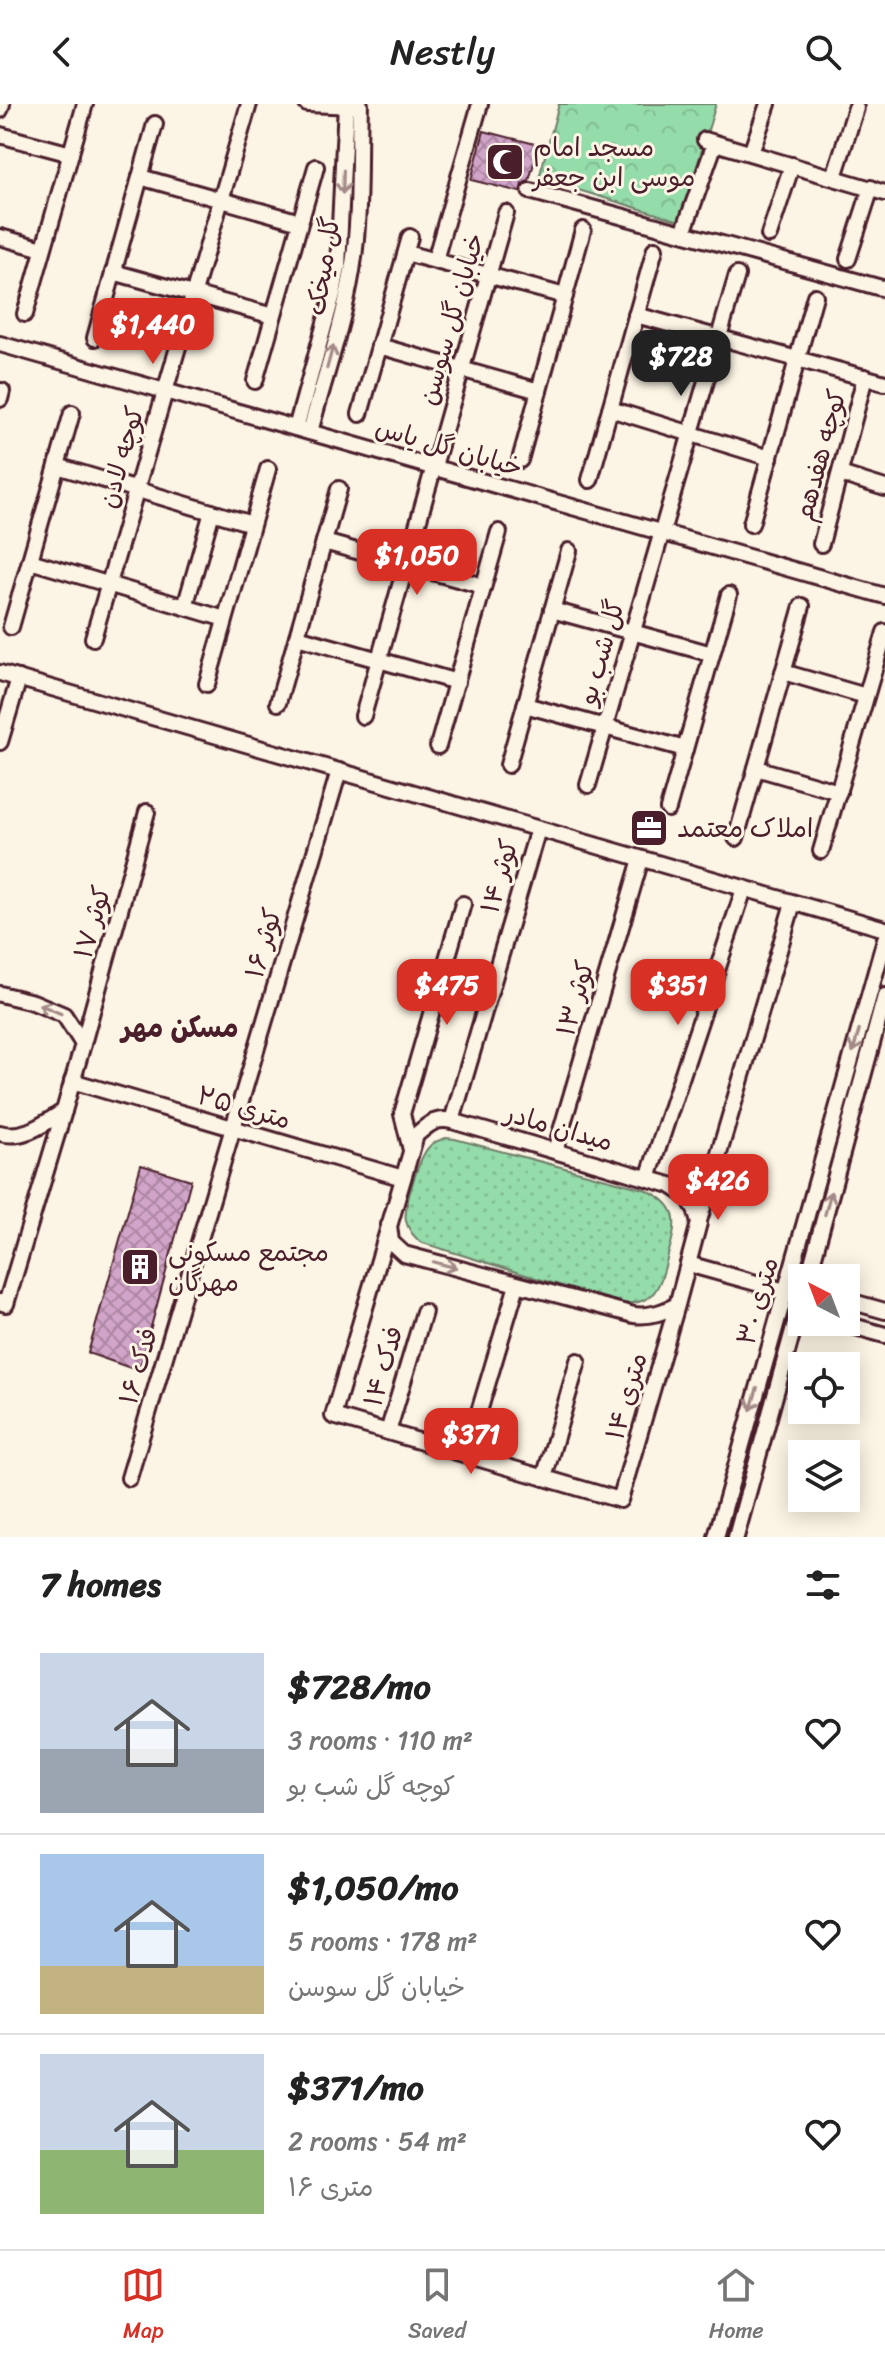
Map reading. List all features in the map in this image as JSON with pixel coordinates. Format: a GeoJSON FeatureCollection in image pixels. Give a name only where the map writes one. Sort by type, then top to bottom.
{"type":"FeatureCollection","features":[{"type":"Feature","properties":{"kind":"street"},"geometry":{"type":"LineString","coordinates":[[25,314],[85,104]]}},
{"type":"Feature","properties":{"kind":"street","name":"کوچه لادن"},"geometry":{"type":"LineString","coordinates":[[93,638],[249,104]]}},
{"type":"Feature","properties":{"kind":"street"},"geometry":{"type":"LineString","coordinates":[[307,104],[353,105]]}},
{"type":"Feature","properties":{"kind":"street"},"geometry":{"type":"LineString","coordinates":[[435,260],[480,106],[463,104]]}},
{"type":"Feature","properties":{"kind":"street"},"geometry":{"type":"LineString","coordinates":[[751,153],[768,104]]}},
{"type":"Feature","properties":{"kind":"street","name":"گل میخک"},"geometry":{"type":"LineString","coordinates":[[303,430],[347,297],[353,269],[356,241],[353,105]]}},
{"type":"Feature","properties":{"kind":"street"},"geometry":{"type":"LineString","coordinates":[[834,177],[856,108]]}},
{"type":"Feature","properties":{"kind":"street"},"geometry":{"type":"LineString","coordinates":[[95,338],[155,124]]}},
{"type":"Feature","properties":{"kind":"street"},"geometry":{"type":"LineString","coordinates":[[0,135],[71,154]]}},
{"type":"Feature","properties":{"kind":"street"},"geometry":{"type":"LineString","coordinates":[[683,233],[710,141],[878,190],[848,259]]}},
{"type":"Feature","properties":{"kind":"street"},"geometry":{"type":"LineString","coordinates":[[769,235],[792,165]]}},
{"type":"Feature","properties":{"kind":"street"},"geometry":{"type":"LineString","coordinates":[[255,381],[316,167]]}},
{"type":"Feature","properties":{"kind":"street"},"geometry":{"type":"LineString","coordinates":[[140,177],[300,222]]}},
{"type":"Feature","properties":{"kind":"street"},"geometry":{"type":"LineString","coordinates":[[530,191],[885,289]]}},
{"type":"Feature","properties":{"kind":"street","name":"خیابان گل سوسن"},"geometry":{"type":"LineString","coordinates":[[363,716],[506,213]]}},
{"type":"Feature","properties":{"kind":"street"},"geometry":{"type":"LineString","coordinates":[[520,460],[583,230]]}},
{"type":"Feature","properties":{"kind":"street"},"geometry":{"type":"LineString","coordinates":[[0,237],[43,249]]}},
{"type":"Feature","properties":{"kind":"street"},"geometry":{"type":"LineString","coordinates":[[360,414],[410,237]]}},
{"type":"Feature","properties":{"kind":"street"},"geometry":{"type":"LineString","coordinates":[[590,480],[655,249]]}},
{"type":"Feature","properties":{"kind":"street"},"geometry":{"type":"LineString","coordinates":[[406,253],[565,296]]}},
{"type":"Feature","properties":{"kind":"street"},"geometry":{"type":"LineString","coordinates":[[113,272],[273,316]]}},
{"type":"Feature","properties":{"kind":"street","name":"گل شب بو"},"geometry":{"type":"LineString","coordinates":[[588,785],[737,275]]}},
{"type":"Feature","properties":{"kind":"street"},"geometry":{"type":"LineString","coordinates":[[751,524],[815,296]]}},
{"type":"Feature","properties":{"kind":"street"},"geometry":{"type":"LineString","coordinates":[[636,315],[885,383]]}},
{"type":"Feature","properties":{"kind":"street","name":"خیابان گل یاس"},"geometry":{"type":"LineString","coordinates":[[0,344],[885,596]]}},
{"type":"Feature","properties":{"kind":"street"},"geometry":{"type":"LineString","coordinates":[[379,346],[539,391]]}},
{"type":"Feature","properties":{"kind":"street","name":"کوچه هفدهم"},"geometry":{"type":"LineString","coordinates":[[821,544],[865,377]]}},
{"type":"Feature","properties":{"kind":"street"},"geometry":{"type":"LineString","coordinates":[[610,409],[770,458]]}},
{"type":"Feature","properties":{"kind":"street"},"geometry":{"type":"LineString","coordinates":[[11,627],[72,413]]}},
{"type":"Feature","properties":{"kind":"street"},"geometry":{"type":"LineString","coordinates":[[57,466],[252,524]]}},
{"type":"Feature","properties":{"kind":"street"},"geometry":{"type":"LineString","coordinates":[[207,684],[268,469]]}},
{"type":"Feature","properties":{"kind":"street"},"geometry":{"type":"LineString","coordinates":[[840,474],[885,488]]}},
{"type":"Feature","properties":{"kind":"street"},"geometry":{"type":"LineString","coordinates":[[278,703],[339,489]]}},
{"type":"Feature","properties":{"kind":"street"},"geometry":{"type":"LineString","coordinates":[[185,607],[212,512]]}},
{"type":"Feature","properties":{"kind":"street"},"geometry":{"type":"LineString","coordinates":[[438,746],[499,532]]}},
{"type":"Feature","properties":{"kind":"street"},"geometry":{"type":"LineString","coordinates":[[324,542],[483,586]]}},
{"type":"Feature","properties":{"kind":"street"},"geometry":{"type":"LineString","coordinates":[[508,765],[569,551]]}},
{"type":"Feature","properties":{"kind":"street"},"geometry":{"type":"LineString","coordinates":[[30,561],[225,619]]}},
{"type":"Feature","properties":{"kind":"street"},"geometry":{"type":"LineString","coordinates":[[668,809],[729,595]]}},
{"type":"Feature","properties":{"kind":"street"},"geometry":{"type":"LineString","coordinates":[[736,838],[802,606]]}},
{"type":"Feature","properties":{"kind":"street"},"geometry":{"type":"LineString","coordinates":[[552,610],[712,654]]}},
{"type":"Feature","properties":{"kind":"street"},"geometry":{"type":"LineString","coordinates":[[821,851],[885,632]]}},
{"type":"Feature","properties":{"kind":"street"},"geometry":{"type":"LineString","coordinates":[[297,637],[457,682]]}},
{"type":"Feature","properties":{"kind":"street"},"geometry":{"type":"LineString","coordinates":[[783,672],[866,696]]}},
{"type":"Feature","properties":{"kind":"street"},"geometry":{"type":"LineString","coordinates":[[0,673],[885,929]]}},
{"type":"Feature","properties":{"kind":"street"},"geometry":{"type":"LineString","coordinates":[[0,742],[19,678]]}},
{"type":"Feature","properties":{"kind":"street"},"geometry":{"type":"LineString","coordinates":[[525,705],[685,749]]}},
{"type":"Feature","properties":{"kind":"street"},"geometry":{"type":"LineString","coordinates":[[756,768],[839,792]]}},
{"type":"Feature","properties":{"kind":"street","name":"کوثر ۱۶"},"geometry":{"type":"LineString","coordinates":[[233,1128],[339,771]]}},
{"type":"Feature","properties":{"kind":"street","name":"کوثر ۱۷"},"geometry":{"type":"LineString","coordinates":[[3,1303],[64,1111],[147,812]]}},
{"type":"Feature","properties":{"kind":"street","name":"کوثر ۱۴"},"geometry":{"type":"LineString","coordinates":[[452,1121],[538,829]]}},
{"type":"Feature","properties":{"kind":"street","name":"کوثر ۱۳"},"geometry":{"type":"LineString","coordinates":[[555,1151],[641,859]]}},
{"type":"Feature","properties":{"kind":"street"},"geometry":{"type":"LineString","coordinates":[[648,1178],[744,889]]}},
{"type":"Feature","properties":{"kind":"street"},"geometry":{"type":"LineString","coordinates":[[389,1225],[391,1242],[404,1254],[634,1315],[652,1315],[677,1305],[793,903]]}},
{"type":"Feature","properties":{"kind":"street"},"geometry":{"type":"LineString","coordinates":[[411,1150],[402,1114],[463,904]]}},
{"type":"Feature","properties":{"kind":"street","name":"۳۰ متری"},"geometry":{"type":"LineString","coordinates":[[716,1537],[885,939]]}},
{"type":"Feature","properties":{"kind":"street"},"geometry":{"type":"LineString","coordinates":[[0,994],[33,1002],[64,1015],[83,1044]]}},
{"type":"Feature","properties":{"kind":"street","name":"۳۰ متری"},"geometry":{"type":"LineString","coordinates":[[812,1264],[885,996]]}},
{"type":"Feature","properties":{"kind":"street","name":"۲۵ متری"},"geometry":{"type":"LineString","coordinates":[[72,1081],[403,1178]]}},
{"type":"Feature","properties":{"kind":"street"},"geometry":{"type":"LineString","coordinates":[[0,1133],[9,1136],[33,1130],[64,1111]]}},
{"type":"Feature","properties":{"kind":"street"},"geometry":{"type":"LineString","coordinates":[[452,1121],[439,1120],[428,1124],[416,1135],[333,1416],[544,1478],[578,1361]]}},
{"type":"Feature","properties":{"kind":"street","name":"میدان مادر"},"geometry":{"type":"LineString","coordinates":[[452,1121],[670,1185],[692,1203],[699,1223]]}},
{"type":"Feature","properties":{"kind":"street","name":"فدک ۱۶"},"geometry":{"type":"LineString","coordinates":[[129,1478],[233,1128]]}},
{"type":"Feature","properties":{"kind":"street"},"geometry":{"type":"LineString","coordinates":[[688,1264],[788,1291]]}},
{"type":"Feature","properties":{"kind":"street"},"geometry":{"type":"LineString","coordinates":[[466,1455],[517,1285]]}},
{"type":"Feature","properties":{"kind":"street"},"geometry":{"type":"LineString","coordinates":[[785,1291],[788,1294]]}},
{"type":"Feature","properties":{"kind":"street"},"geometry":{"type":"LineString","coordinates":[[860,1304],[885,1311]]}},
{"type":"Feature","properties":{"kind":"street","name":"۱۴ متری"},"geometry":{"type":"LineString","coordinates":[[544,1478],[620,1500],[677,1305]]}},
{"type":"Feature","properties":{"kind":"street","name":"فدک ۱۴"},"geometry":{"type":"LineString","coordinates":[[388,1432],[424,1312]]}},
{"type":"Feature","properties":{"kind":"street"},"geometry":{"type":"LineString","coordinates":[[860,1328],[885,1335]]}},
{"type":"Feature","properties":{"kind":"street","name":"۳۰ متری"},"geometry":{"type":"LineString","coordinates":[[736,1537],[793,1336]]}},
{"type":"Feature","properties":{"kind":"green space"},"geometry":{"type":"Polygon","coordinates":[[[559,104],[716,104],[680,221],[539,178],[559,104]]]}},
{"type":"Feature","properties":{"kind":"green space"},"geometry":{"type":"Polygon","coordinates":[[[446,1138],[644,1189],[656,1195],[670,1208],[674,1232],[659,1285],[654,1292],[640,1302],[617,1303],[420,1242],[406,1221],[409,1195],[425,1153],[432,1144],[446,1138]]]}},
{"type":"Feature","properties":{"kind":"building","name":"مسجد امام موسی ابن جعفر"},"geometry":{"type":"Polygon","coordinates":[[[484,131],[539,145],[529,181],[522,184],[520,192],[471,180],[484,131]]]}},
{"type":"Feature","properties":{"kind":"building","name":"مجتمع مسکونی مهرگان"},"geometry":{"type":"Polygon","coordinates":[[[141,1165],[191,1180],[139,1371],[88,1353],[141,1165]]]}},
{"type":"Feature","properties":{"kind":"place","name":"مسجد امام موسی ابن جعفر"},"geometry":{"type":"Point","coordinates":[505,162]}},
{"type":"Feature","properties":{"kind":"place","name":"املاک معتمد"},"geometry":{"type":"Point","coordinates":[649,828]}},
{"type":"Feature","properties":{"kind":"place","name":"مجتمع مسکونی مهرگان"},"geometry":{"type":"Point","coordinates":[140,1267]}},
{"type":"Feature","properties":{"kind":"district","name":"مسکن مهر"},"geometry":{"type":"Point","coordinates":[180,1027]}}]}
